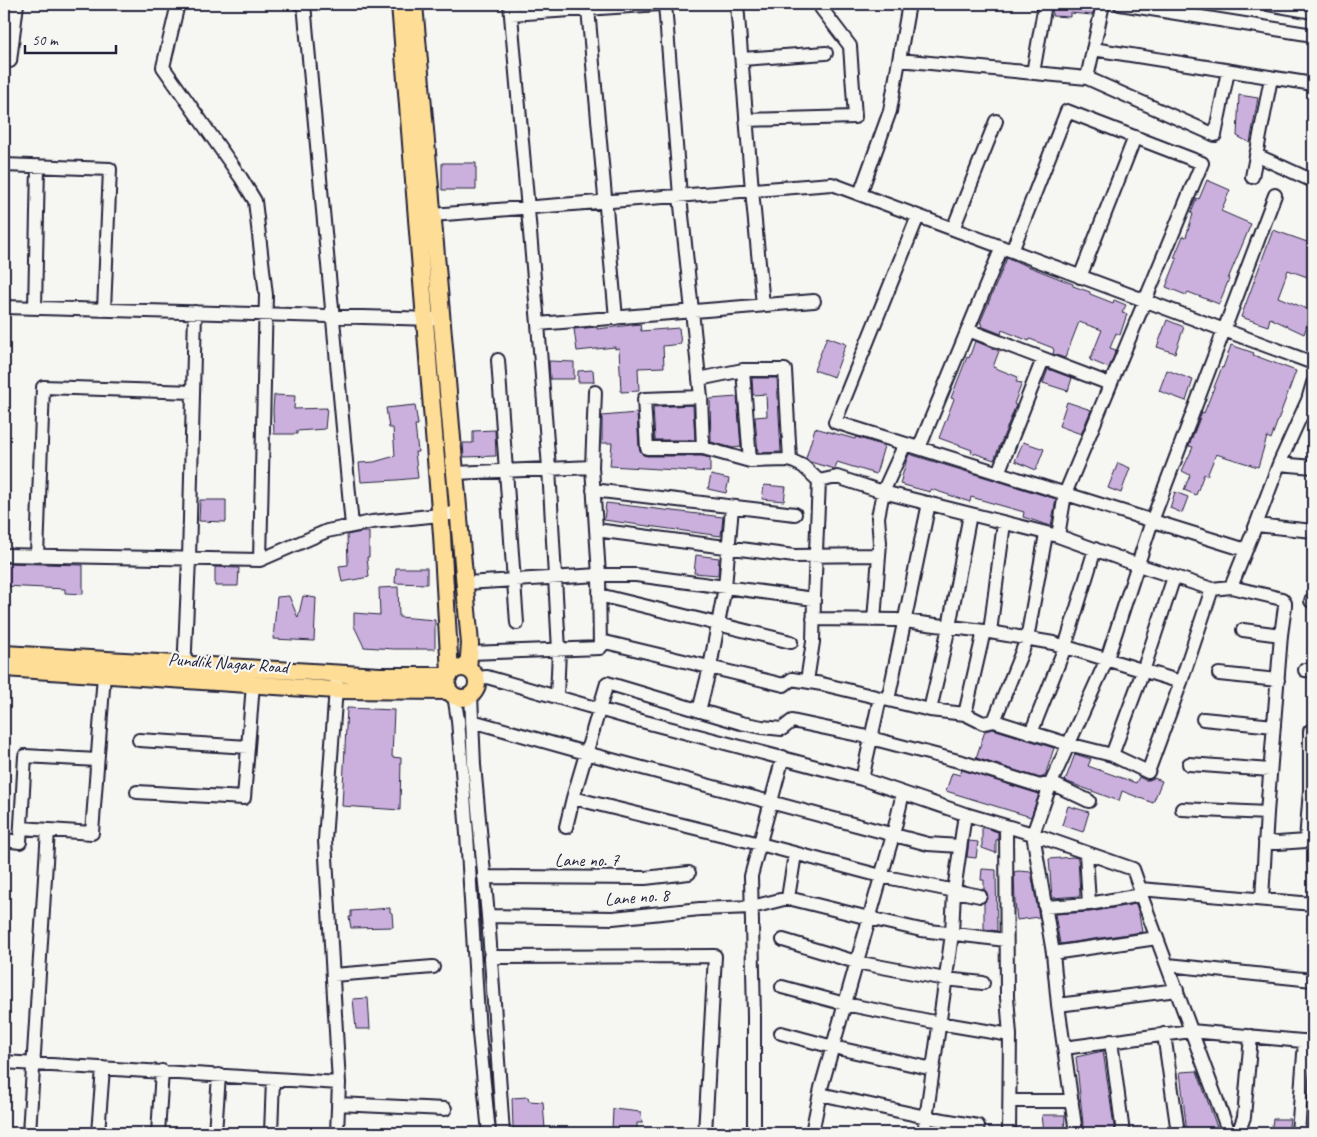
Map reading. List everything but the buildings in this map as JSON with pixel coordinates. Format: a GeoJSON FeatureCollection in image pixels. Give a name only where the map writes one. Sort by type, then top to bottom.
{"type":"FeatureCollection","features":[{"type":"Feature","properties":{"kind":"main road"},"geometry":{"type":"LineString","coordinates":[[400,4],[433,319],[455,473],[472,667],[478,684],[471,695],[465,698],[460,698],[450,684],[433,319],[432,215],[414,4]]}},
{"type":"Feature","properties":{"kind":"main road","name":"Pundlik Nagar Road"},"geometry":{"type":"LineString","coordinates":[[4,654],[184,672],[337,682]]}},
{"type":"Feature","properties":{"kind":"main road"},"geometry":{"type":"LineString","coordinates":[[450,684],[456,669],[472,667]]}},
{"type":"Feature","properties":{"kind":"main road","name":"Pundlik Nagar Road"},"geometry":{"type":"LineString","coordinates":[[4,668],[104,675],[184,672],[253,684],[337,682],[380,676],[450,684]]}},
{"type":"Feature","properties":{"kind":"street"},"geometry":{"type":"LineString","coordinates":[[10,61],[17,4]]}},
{"type":"Feature","properties":{"kind":"street"},"geometry":{"type":"LineString","coordinates":[[178,4],[163,67],[241,178],[254,201],[266,296],[260,560]]}},
{"type":"Feature","properties":{"kind":"street"},"geometry":{"type":"LineString","coordinates":[[300,4],[304,4],[352,526]]}},
{"type":"Feature","properties":{"kind":"street"},"geometry":{"type":"LineString","coordinates":[[558,697],[559,650],[549,468],[511,9],[588,9],[660,4]]}},
{"type":"Feature","properties":{"kind":"street"},"geometry":{"type":"LineString","coordinates":[[665,4],[680,196],[701,397],[702,448]]}},
{"type":"Feature","properties":{"kind":"street"},"geometry":{"type":"LineString","coordinates":[[737,4],[763,306]]}},
{"type":"Feature","properties":{"kind":"street"},"geometry":{"type":"LineString","coordinates":[[860,194],[890,111],[909,4]]}},
{"type":"Feature","properties":{"kind":"street"},"geometry":{"type":"LineString","coordinates":[[1033,73],[1045,4]]}},
{"type":"Feature","properties":{"kind":"street"},"geometry":{"type":"LineString","coordinates":[[1087,78],[1103,4]]}},
{"type":"Feature","properties":{"kind":"street"},"geometry":{"type":"LineString","coordinates":[[1120,4],[1313,35]]}},
{"type":"Feature","properties":{"kind":"street"},"geometry":{"type":"LineString","coordinates":[[1268,4],[1313,12]]}},
{"type":"Feature","properties":{"kind":"street"},"geometry":{"type":"LineString","coordinates":[[746,120],[855,117],[850,46],[821,8]]}},
{"type":"Feature","properties":{"kind":"street"},"geometry":{"type":"LineString","coordinates":[[588,9],[616,318]]}},
{"type":"Feature","properties":{"kind":"street"},"geometry":{"type":"LineString","coordinates":[[1093,49],[1313,84]]}},
{"type":"Feature","properties":{"kind":"street"},"geometry":{"type":"LineString","coordinates":[[742,59],[826,53]]}},
{"type":"Feature","properties":{"kind":"street"},"geometry":{"type":"LineString","coordinates":[[899,60],[1087,78],[1215,135],[1228,71]]}},
{"type":"Feature","properties":{"kind":"street"},"geometry":{"type":"LineString","coordinates":[[1252,177],[1271,78]]}},
{"type":"Feature","properties":{"kind":"street"},"geometry":{"type":"LineString","coordinates":[[919,448],[968,330],[1007,249],[1067,111],[1202,163],[1065,494],[1052,535],[1027,638],[994,721]]}},
{"type":"Feature","properties":{"kind":"street"},"geometry":{"type":"LineString","coordinates":[[953,229],[996,121]]}},
{"type":"Feature","properties":{"kind":"street"},"geometry":{"type":"LineString","coordinates":[[1080,277],[1135,137]]}},
{"type":"Feature","properties":{"kind":"street"},"geometry":{"type":"LineString","coordinates":[[1256,155],[1313,181]]}},
{"type":"Feature","properties":{"kind":"street"},"geometry":{"type":"LineString","coordinates":[[4,165],[110,169],[104,310]]}},
{"type":"Feature","properties":{"kind":"street"},"geometry":{"type":"LineString","coordinates":[[35,308],[38,166]]}},
{"type":"Feature","properties":{"kind":"street"},"geometry":{"type":"LineString","coordinates":[[432,215],[832,184],[1313,363]]}},
{"type":"Feature","properties":{"kind":"street"},"geometry":{"type":"LineString","coordinates":[[1076,1133],[1058,1005],[1053,953],[1033,834],[1051,783],[1107,659],[1152,521],[1275,196]]}},
{"type":"Feature","properties":{"kind":"street"},"geometry":{"type":"LineString","coordinates":[[918,216],[834,422],[1246,550]]}},
{"type":"Feature","properties":{"kind":"street"},"geometry":{"type":"LineString","coordinates":[[538,324],[814,301]]}},
{"type":"Feature","properties":{"kind":"street"},"geometry":{"type":"LineString","coordinates":[[4,307],[433,319]]}},
{"type":"Feature","properties":{"kind":"street"},"geometry":{"type":"LineString","coordinates":[[184,672],[189,559],[195,312]]}},
{"type":"Feature","properties":{"kind":"street"},"geometry":{"type":"LineString","coordinates":[[968,330],[1110,384]]}},
{"type":"Feature","properties":{"kind":"street"},"geometry":{"type":"LineString","coordinates":[[998,473],[1043,359]]}},
{"type":"Feature","properties":{"kind":"street"},"geometry":{"type":"LineString","coordinates":[[498,360],[517,623]]}},
{"type":"Feature","properties":{"kind":"street"},"geometry":{"type":"LineString","coordinates":[[699,378],[743,370],[785,370],[790,460]]}},
{"type":"Feature","properties":{"kind":"street"},"geometry":{"type":"LineString","coordinates":[[743,370],[750,461]]}},
{"type":"Feature","properties":{"kind":"street"},"geometry":{"type":"LineString","coordinates":[[1230,587],[1279,464],[1310,400],[1313,383]]}},
{"type":"Feature","properties":{"kind":"street"},"geometry":{"type":"LineString","coordinates":[[37,556],[43,387],[193,392]]}},
{"type":"Feature","properties":{"kind":"street"},"geometry":{"type":"LineString","coordinates":[[595,392],[592,467],[599,575],[600,648]]}},
{"type":"Feature","properties":{"kind":"street"},"geometry":{"type":"LineString","coordinates":[[701,397],[644,399],[647,448],[702,448],[750,461],[790,460],[803,466],[819,480]]}},
{"type":"Feature","properties":{"kind":"street"},"geometry":{"type":"LineString","coordinates":[[874,620],[880,543],[878,517],[883,492],[905,444]]}},
{"type":"Feature","properties":{"kind":"street"},"geometry":{"type":"LineString","coordinates":[[1279,464],[1313,467]]}},
{"type":"Feature","properties":{"kind":"street"},"geometry":{"type":"LineString","coordinates":[[455,473],[592,467]]}},
{"type":"Feature","properties":{"kind":"street"},"geometry":{"type":"LineString","coordinates":[[819,480],[837,477],[883,492],[1052,535],[1212,589],[1230,587],[1282,598],[1285,606],[1270,770],[1262,900]]}},
{"type":"Feature","properties":{"kind":"street"},"geometry":{"type":"LineString","coordinates":[[807,682],[813,642],[819,480]]}},
{"type":"Feature","properties":{"kind":"street"},"geometry":{"type":"LineString","coordinates":[[593,490],[795,514]]}},
{"type":"Feature","properties":{"kind":"street"},"geometry":{"type":"LineString","coordinates":[[862,779],[871,738],[884,699],[904,622],[929,503]]}},
{"type":"Feature","properties":{"kind":"street"},"geometry":{"type":"LineString","coordinates":[[699,711],[710,667],[725,587],[732,507]]}},
{"type":"Feature","properties":{"kind":"street"},"geometry":{"type":"LineString","coordinates":[[4,555],[260,560],[327,530],[372,522],[458,513]]}},
{"type":"Feature","properties":{"kind":"street"},"geometry":{"type":"LineString","coordinates":[[930,710],[949,627],[970,514]]}},
{"type":"Feature","properties":{"kind":"street"},"geometry":{"type":"LineString","coordinates":[[965,714],[987,632],[1004,523]]}},
{"type":"Feature","properties":{"kind":"street"},"geometry":{"type":"LineString","coordinates":[[1256,525],[1313,531]]}},
{"type":"Feature","properties":{"kind":"street"},"geometry":{"type":"LineString","coordinates":[[596,530],[794,556],[879,555]]}},
{"type":"Feature","properties":{"kind":"street"},"geometry":{"type":"LineString","coordinates":[[1031,733],[1065,646],[1096,549]]}},
{"type":"Feature","properties":{"kind":"street"},"geometry":{"type":"LineString","coordinates":[[465,583],[599,575],[636,575],[814,599]]}},
{"type":"Feature","properties":{"kind":"street"},"geometry":{"type":"LineString","coordinates":[[1112,755],[1143,671],[1174,577]]}},
{"type":"Feature","properties":{"kind":"street"},"geometry":{"type":"LineString","coordinates":[[472,667],[559,650],[600,648],[605,642],[784,686],[792,679],[930,710],[965,714],[983,723],[994,721],[1068,744],[1112,755],[1148,772],[1212,589]]}},
{"type":"Feature","properties":{"kind":"street"},"geometry":{"type":"LineString","coordinates":[[599,595],[791,642]]}},
{"type":"Feature","properties":{"kind":"street"},"geometry":{"type":"LineString","coordinates":[[813,619],[904,622],[1027,638],[1065,646],[1181,682]]}},
{"type":"Feature","properties":{"kind":"street"},"geometry":{"type":"LineString","coordinates":[[1243,630],[1281,635]]}},
{"type":"Feature","properties":{"kind":"street"},"geometry":{"type":"LineString","coordinates":[[472,667],[487,677],[862,779],[965,814],[1033,834],[1133,869],[1229,1133]]}},
{"type":"Feature","properties":{"kind":"street"},"geometry":{"type":"LineString","coordinates":[[1219,674],[1278,680]]}},
{"type":"Feature","properties":{"kind":"street"},"geometry":{"type":"LineString","coordinates":[[21,828],[92,833],[104,675]]}},
{"type":"Feature","properties":{"kind":"street"},"geometry":{"type":"LineString","coordinates":[[337,682],[325,840],[339,1083],[337,1133]]}},
{"type":"Feature","properties":{"kind":"street"},"geometry":{"type":"LineString","coordinates":[[137,792],[244,798],[253,684]]}},
{"type":"Feature","properties":{"kind":"street"},"geometry":{"type":"LineString","coordinates":[[450,684],[458,720],[473,824],[484,877],[503,1133]]}},
{"type":"Feature","properties":{"kind":"street"},"geometry":{"type":"LineString","coordinates":[[566,827],[607,684],[741,723],[782,729],[792,721],[871,738],[962,762],[1040,786],[1051,783],[1089,801]]}},
{"type":"Feature","properties":{"kind":"street"},"geometry":{"type":"LineString","coordinates":[[471,695],[479,1032],[489,1133]]}},
{"type":"Feature","properties":{"kind":"street"},"geometry":{"type":"LineString","coordinates":[[1203,719],[1274,726]]}},
{"type":"Feature","properties":{"kind":"street"},"geometry":{"type":"LineString","coordinates":[[472,721],[928,844],[960,846]]}},
{"type":"Feature","properties":{"kind":"street"},"geometry":{"type":"LineString","coordinates":[[1265,841],[1278,843],[1310,841],[1310,731],[1313,732]]}},
{"type":"Feature","properties":{"kind":"street"},"geometry":{"type":"LineString","coordinates":[[139,740],[248,747]]}},
{"type":"Feature","properties":{"kind":"street"},"geometry":{"type":"LineString","coordinates":[[4,840],[20,842],[25,756],[97,760]]}},
{"type":"Feature","properties":{"kind":"street"},"geometry":{"type":"LineString","coordinates":[[754,1133],[751,876],[782,757]]}},
{"type":"Feature","properties":{"kind":"street"},"geometry":{"type":"LineString","coordinates":[[1189,764],[1270,770]]}},
{"type":"Feature","properties":{"kind":"street"},"geometry":{"type":"LineString","coordinates":[[812,1133],[820,1094],[868,918],[893,835],[902,793]]}},
{"type":"Feature","properties":{"kind":"street"},"geometry":{"type":"LineString","coordinates":[[573,798],[881,876],[980,896]]}},
{"type":"Feature","properties":{"kind":"street"},"geometry":{"type":"LineString","coordinates":[[1182,809],[1267,813]]}},
{"type":"Feature","properties":{"kind":"street"},"geometry":{"type":"LineString","coordinates":[[924,1133],[952,934],[954,891],[965,814]]}},
{"type":"Feature","properties":{"kind":"street"},"geometry":{"type":"LineString","coordinates":[[1006,827],[1007,997],[1010,1034],[1009,1133]]}},
{"type":"Feature","properties":{"kind":"street"},"geometry":{"type":"LineString","coordinates":[[29,1133],[48,830]]}},
{"type":"Feature","properties":{"kind":"street"},"geometry":{"type":"LineString","coordinates":[[1086,853],[1089,904]]}},
{"type":"Feature","properties":{"kind":"street"},"geometry":{"type":"LineString","coordinates":[[795,854],[788,898],[921,930],[1006,940]]}},
{"type":"Feature","properties":{"kind":"street","name":"Lane no. 7"},"geometry":{"type":"LineString","coordinates":[[484,877],[645,878],[690,873]]}},
{"type":"Feature","properties":{"kind":"street"},"geometry":{"type":"LineString","coordinates":[[1045,907],[1089,904],[1141,892],[1313,904]]}},
{"type":"Feature","properties":{"kind":"street","name":"Lane no. 8"},"geometry":{"type":"LineString","coordinates":[[488,916],[613,918],[752,907],[788,898]]}},
{"type":"Feature","properties":{"kind":"street"},"geometry":{"type":"LineString","coordinates":[[1053,953],[1157,938]]}},
{"type":"Feature","properties":{"kind":"street"},"geometry":{"type":"LineString","coordinates":[[783,940],[856,962],[945,979],[984,983]]}},
{"type":"Feature","properties":{"kind":"street"},"geometry":{"type":"LineString","coordinates":[[490,957],[715,956],[706,1133]]}},
{"type":"Feature","properties":{"kind":"street"},"geometry":{"type":"LineString","coordinates":[[1168,965],[1313,980]]}},
{"type":"Feature","properties":{"kind":"street"},"geometry":{"type":"LineString","coordinates":[[333,975],[433,967]]}},
{"type":"Feature","properties":{"kind":"street"},"geometry":{"type":"LineString","coordinates":[[782,987],[845,1004],[939,1023],[1010,1034]]}},
{"type":"Feature","properties":{"kind":"street"},"geometry":{"type":"LineString","coordinates":[[1058,1005],[1177,990]]}},
{"type":"Feature","properties":{"kind":"street"},"geometry":{"type":"LineString","coordinates":[[1064,1048],[1191,1030],[1309,1042],[1298,1133]]}},
{"type":"Feature","properties":{"kind":"street"},"geometry":{"type":"LineString","coordinates":[[781,1033],[833,1047],[933,1069]]}},
{"type":"Feature","properties":{"kind":"street"},"geometry":{"type":"LineString","coordinates":[[1164,1034],[1178,1133]]}},
{"type":"Feature","properties":{"kind":"street"},"geometry":{"type":"LineString","coordinates":[[1235,1133],[1240,1128],[1244,1117],[1251,1036]]}},
{"type":"Feature","properties":{"kind":"street"},"geometry":{"type":"LineString","coordinates":[[1111,1041],[1123,1133]]}},
{"type":"Feature","properties":{"kind":"street"},"geometry":{"type":"LineString","coordinates":[[4,1062],[339,1083]]}},
{"type":"Feature","properties":{"kind":"street"},"geometry":{"type":"LineString","coordinates":[[98,1133],[103,1068]]}},
{"type":"Feature","properties":{"kind":"street"},"geometry":{"type":"LineString","coordinates":[[158,1133],[162,1072]]}},
{"type":"Feature","properties":{"kind":"street"},"geometry":{"type":"LineString","coordinates":[[215,1133],[219,1075]]}},
{"type":"Feature","properties":{"kind":"street"},"geometry":{"type":"LineString","coordinates":[[271,1133],[273,1079]]}},
{"type":"Feature","properties":{"kind":"street"},"geometry":{"type":"LineString","coordinates":[[820,1094],[926,1117],[978,1126]]}},
{"type":"Feature","properties":{"kind":"street"},"geometry":{"type":"LineString","coordinates":[[1010,1101],[1072,1101]]}},
{"type":"Feature","properties":{"kind":"street"},"geometry":{"type":"LineString","coordinates":[[338,1104],[445,1109]]}}]}
